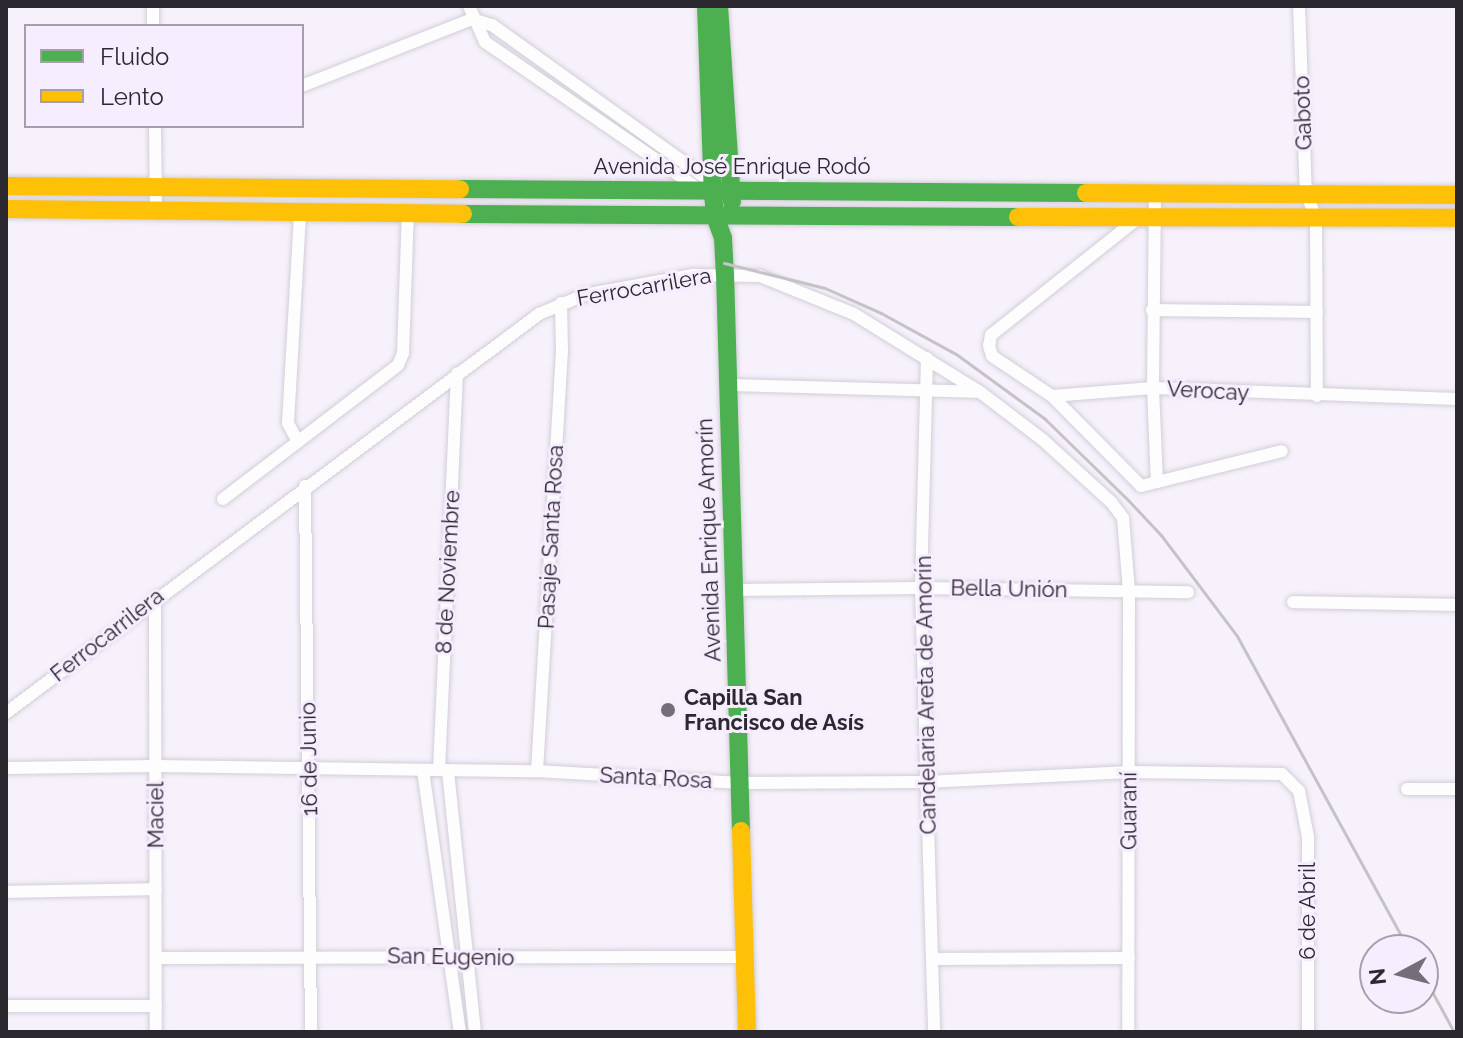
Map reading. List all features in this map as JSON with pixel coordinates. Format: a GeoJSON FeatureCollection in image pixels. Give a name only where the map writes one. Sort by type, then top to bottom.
{"type":"FeatureCollection","features":[{"type":"Feature","properties":{"kind":"street","name":"Avenida Enrique Amorín"},"geometry":{"type":"LineString","coordinates":[[706,6],[717,200],[725,273],[747,1032]]}},
{"type":"Feature","properties":{"kind":"street","name":"Avenida Enrique Amorín"},"geometry":{"type":"LineString","coordinates":[[717,200],[719,6]]}},
{"type":"Feature","properties":{"kind":"street","name":"Gaboto"},"geometry":{"type":"LineString","coordinates":[[1299,6],[1306,193],[1316,218]]}},
{"type":"Feature","properties":{"kind":"street"},"geometry":{"type":"LineString","coordinates":[[304,85],[470,12],[485,42],[717,200]]}},
{"type":"Feature","properties":{"kind":"street"},"geometry":{"type":"LineString","coordinates":[[155,128],[156,210]]}},
{"type":"Feature","properties":{"kind":"street","name":"Avenida José Enrique Rodó"},"geometry":{"type":"LineString","coordinates":[[6,186],[717,200],[1145,219],[1457,218]]}},
{"type":"Feature","properties":{"kind":"street"},"geometry":{"type":"LineString","coordinates":[[1155,194],[1145,219],[1152,310],[1157,482]]}},
{"type":"Feature","properties":{"kind":"street","name":"Avenida José Enrique Rodó"},"geometry":{"type":"LineString","coordinates":[[6,209],[408,213],[717,200],[1155,194],[1457,195]]}},
{"type":"Feature","properties":{"kind":"street"},"geometry":{"type":"LineString","coordinates":[[298,442],[288,423],[300,212]]}},
{"type":"Feature","properties":{"kind":"street"},"geometry":{"type":"LineString","coordinates":[[223,499],[398,365],[403,353],[408,213]]}},
{"type":"Feature","properties":{"kind":"street"},"geometry":{"type":"LineString","coordinates":[[1316,218],[1317,396]]}},
{"type":"Feature","properties":{"kind":"street"},"geometry":{"type":"LineString","coordinates":[[1145,219],[991,335],[989,346],[992,356],[1052,396],[1141,486],[1282,451]]}},
{"type":"Feature","properties":{"kind":"street","name":"Ferrocarrilera"},"geometry":{"type":"LineString","coordinates":[[6,713],[155,598],[529,320],[561,303],[618,288],[725,273],[760,276],[797,288],[854,314],[980,392],[1043,440],[1123,518],[1129,591]]}},
{"type":"Feature","properties":{"kind":"street","name":"Pasaje Santa Rosa"},"geometry":{"type":"LineString","coordinates":[[537,771],[562,351],[561,303]]}},
{"type":"Feature","properties":{"kind":"street"},"geometry":{"type":"LineString","coordinates":[[1152,310],[1317,312]]}},
{"type":"Feature","properties":{"kind":"street","name":"Candelaria Areta de Amorín"},"geometry":{"type":"LineString","coordinates":[[927,358],[921,588],[934,1032]]}},
{"type":"Feature","properties":{"kind":"street","name":"8 de Noviembre"},"geometry":{"type":"LineString","coordinates":[[457,373],[443,770],[475,1032]]}},
{"type":"Feature","properties":{"kind":"street"},"geometry":{"type":"LineString","coordinates":[[728,385],[980,392]]}},
{"type":"Feature","properties":{"kind":"street","name":"Verocay"},"geometry":{"type":"LineString","coordinates":[[1052,396],[1153,388],[1457,399]]}},
{"type":"Feature","properties":{"kind":"street","name":"16 de Junio"},"geometry":{"type":"LineString","coordinates":[[305,486],[311,1032]]}},
{"type":"Feature","properties":{"kind":"street","name":"Bella Unión"},"geometry":{"type":"LineString","coordinates":[[734,590],[921,588],[1188,592]]}},
{"type":"Feature","properties":{"kind":"street","name":"Guaraní"},"geometry":{"type":"LineString","coordinates":[[1128,1032],[1129,591]]}},
{"type":"Feature","properties":{"kind":"street","name":"Maciel"},"geometry":{"type":"LineString","coordinates":[[155,598],[156,1032]]}},
{"type":"Feature","properties":{"kind":"street"},"geometry":{"type":"LineString","coordinates":[[1293,602],[1457,605]]}},
{"type":"Feature","properties":{"kind":"street","name":"Santa Rosa"},"geometry":{"type":"LineString","coordinates":[[6,768],[156,766],[537,771],[740,783],[926,782],[1130,772],[1267,772],[1282,774],[1299,791]]}},
{"type":"Feature","properties":{"kind":"street"},"geometry":{"type":"LineString","coordinates":[[423,770],[460,1032]]}},
{"type":"Feature","properties":{"kind":"street"},"geometry":{"type":"LineString","coordinates":[[1407,789],[1457,789]]}},
{"type":"Feature","properties":{"kind":"street","name":"6 de Abril"},"geometry":{"type":"LineString","coordinates":[[1299,791],[1308,837],[1308,1032]]}},
{"type":"Feature","properties":{"kind":"street"},"geometry":{"type":"LineString","coordinates":[[6,892],[156,889]]}},
{"type":"Feature","properties":{"kind":"street","name":"San Eugenio"},"geometry":{"type":"LineString","coordinates":[[156,958],[311,955],[745,957]]}},
{"type":"Feature","properties":{"kind":"street"},"geometry":{"type":"LineString","coordinates":[[932,959],[1129,958]]}},
{"type":"Feature","properties":{"kind":"street"},"geometry":{"type":"LineString","coordinates":[[6,1006],[156,1006]]}},
{"type":"Feature","properties":{"kind":"railway"},"geometry":{"type":"LineString","coordinates":[[724,263],[825,288],[881,313],[956,354],[1045,419],[1128,500],[1161,535],[1237,636],[1400,934]]}},
{"type":"Feature","properties":{"kind":"railway"},"geometry":{"type":"LineString","coordinates":[[1439,1004],[1454,1032]]}},
{"type":"Feature","properties":{"kind":"traffic: fast"},"geometry":{"type":"LineString","coordinates":[[706,6],[713,193],[715,216],[723,238],[725,273],[741,831]]}},
{"type":"Feature","properties":{"kind":"traffic: fast"},"geometry":{"type":"LineString","coordinates":[[719,6],[732,202]]}},
{"type":"Feature","properties":{"kind":"traffic: fast"},"geometry":{"type":"LineString","coordinates":[[460,189],[1086,193]]}},
{"type":"Feature","properties":{"kind":"traffic: fast"},"geometry":{"type":"LineString","coordinates":[[463,214],[1018,217]]}},
{"type":"Feature","properties":{"kind":"traffic: slow"},"geometry":{"type":"LineString","coordinates":[[6,186],[460,189]]}},
{"type":"Feature","properties":{"kind":"traffic: slow"},"geometry":{"type":"LineString","coordinates":[[1086,193],[1457,195]]}},
{"type":"Feature","properties":{"kind":"traffic: slow"},"geometry":{"type":"LineString","coordinates":[[6,209],[463,214]]}},
{"type":"Feature","properties":{"kind":"traffic: slow"},"geometry":{"type":"LineString","coordinates":[[1018,217],[1457,218]]}},
{"type":"Feature","properties":{"kind":"traffic: slow"},"geometry":{"type":"LineString","coordinates":[[741,831],[747,1032]]}},
{"type":"Feature","properties":{"kind":"place","name":"Capilla San Francisco de Asís"},"geometry":{"type":"Point","coordinates":[668,710]}}]}
